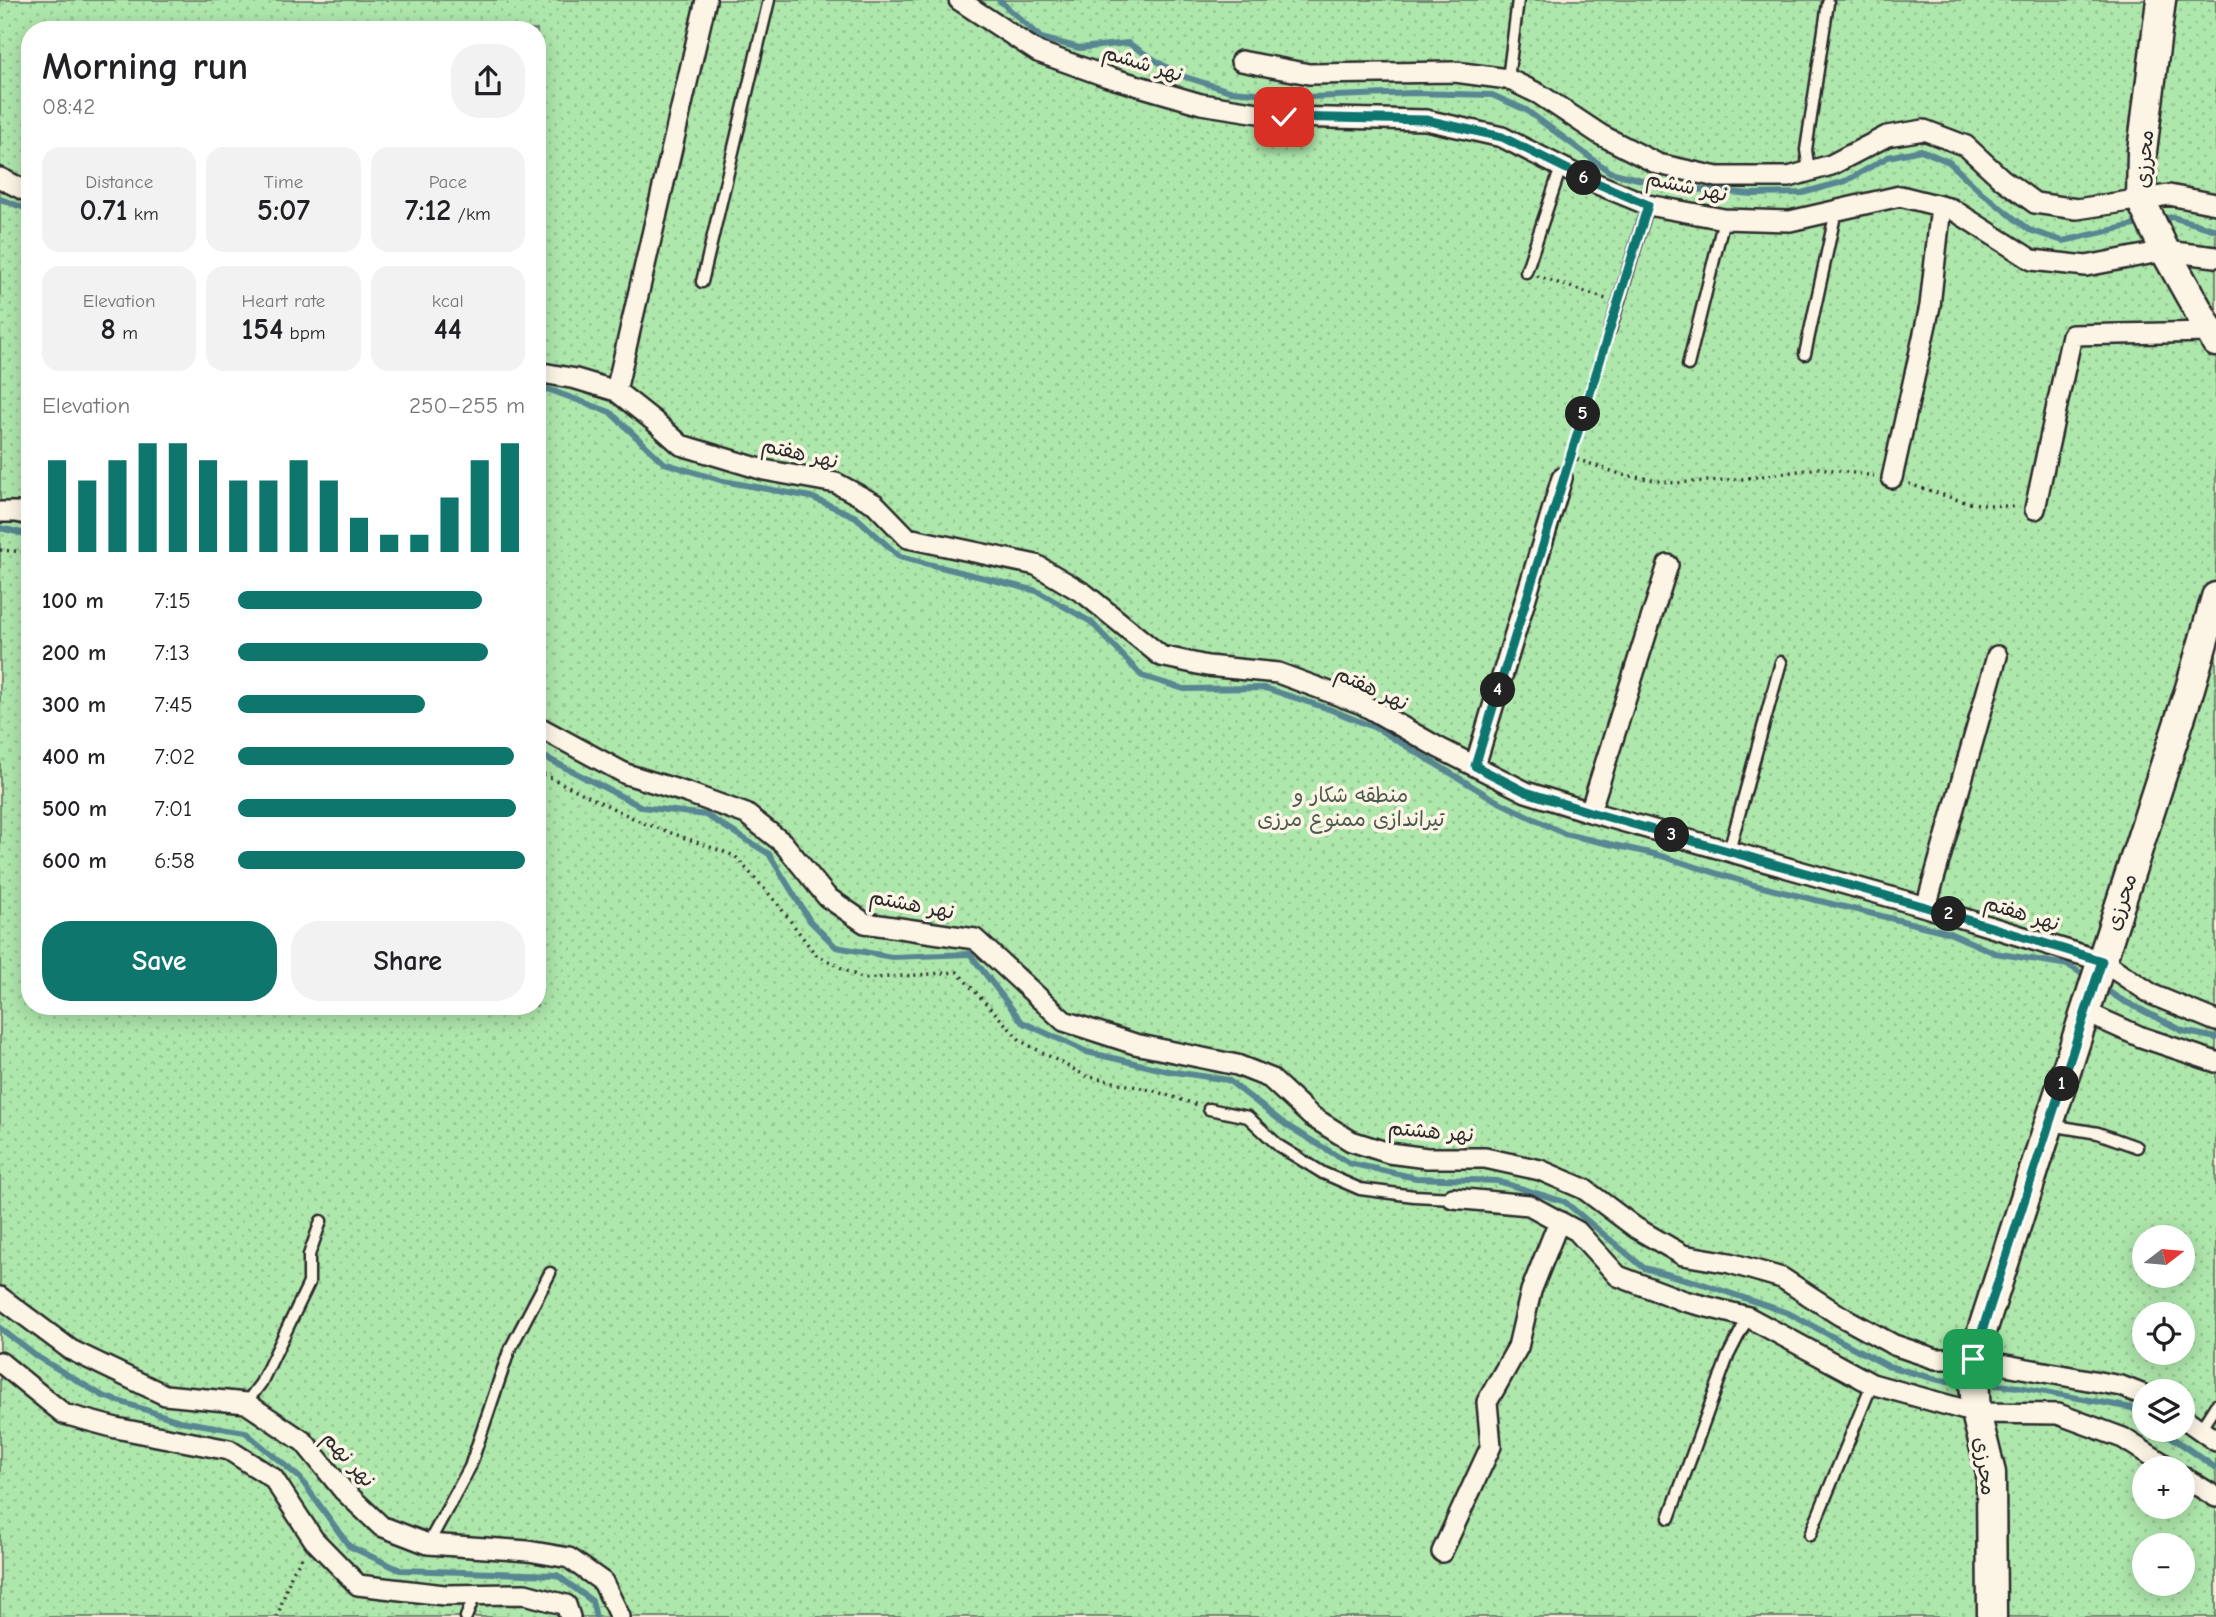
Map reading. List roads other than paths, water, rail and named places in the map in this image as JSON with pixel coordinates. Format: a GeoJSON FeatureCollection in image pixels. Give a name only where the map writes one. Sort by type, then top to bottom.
{"type":"FeatureCollection","features":[{"type":"Feature","properties":{"kind":"street"},"geometry":{"type":"LineString","coordinates":[[616,391],[706,0]]}},
{"type":"Feature","properties":{"kind":"street","name":"نهر ششم"},"geometry":{"type":"LineString","coordinates":[[959,0],[1038,52],[1108,77],[1201,104],[1284,117],[1426,120],[1502,137],[1561,167],[1648,205],[1724,219],[1790,220],[1900,196],[1952,209],[2032,260],[2086,265],[2162,244],[2216,257]]}},
{"type":"Feature","properties":{"kind":"street","name":"محرزی"},"geometry":{"type":"LineString","coordinates":[[2161,0],[2142,151],[2144,205],[2162,244],[2213,337]]}},
{"type":"Feature","properties":{"kind":"street"},"geometry":{"type":"LineString","coordinates":[[1241,61],[1309,74],[1455,72],[1508,79],[1539,94],[1601,135],[1658,164],[1717,177],[1789,177],[1831,164],[1887,136],[1924,130],[1966,146],[2002,179],[2035,203],[2077,209],[2144,205],[2169,195],[2216,204]]}},
{"type":"Feature","properties":{"kind":"street"},"geometry":{"type":"LineString","coordinates":[[0,178],[21,188]]}},
{"type":"Feature","properties":{"kind":"street"},"geometry":{"type":"LineString","coordinates":[[1892,478],[1930,306],[1941,206]]}},
{"type":"Feature","properties":{"kind":"street"},"geometry":{"type":"LineString","coordinates":[[2035,509],[2072,335],[2213,337]]}},
{"type":"Feature","properties":{"kind":"street","name":"نهر هفتم"},"geometry":{"type":"LineString","coordinates":[[546,374],[616,391],[681,445],[764,470],[836,482],[875,505],[908,538],[1036,565],[1085,594],[1161,656],[1207,666],[1278,673],[1363,704],[1526,792],[1926,907],[2094,984],[2153,995],[2216,1021]]}},
{"type":"Feature","properties":{"kind":"street"},"geometry":{"type":"LineString","coordinates":[[1475,766],[1562,478]]}},
{"type":"Feature","properties":{"kind":"street"},"geometry":{"type":"LineString","coordinates":[[0,512],[21,513]]}},
{"type":"Feature","properties":{"kind":"street"},"geometry":{"type":"LineString","coordinates":[[1590,812],[1668,565]]}},
{"type":"Feature","properties":{"kind":"street","name":"محرزی"},"geometry":{"type":"LineString","coordinates":[[1992,1617],[1991,1474],[1975,1385],[2049,1124],[2190,688],[2216,597]]}},
{"type":"Feature","properties":{"kind":"street"},"geometry":{"type":"LineString","coordinates":[[1926,907],[1997,656]]}},
{"type":"Feature","properties":{"kind":"street","name":"نهر هشتم"},"geometry":{"type":"LineString","coordinates":[[546,731],[626,774],[746,814],[783,843],[827,897],[865,923],[975,939],[1064,1021],[1135,1044],[1237,1065],[1270,1078],[1311,1116],[1351,1141],[1389,1153],[1427,1158],[1485,1158],[1540,1170],[1584,1189],[1636,1228],[1683,1255],[1730,1263],[1782,1278],[1839,1315],[1894,1345],[1936,1359],[1975,1385],[2121,1386],[2132,1390]]}},
{"type":"Feature","properties":{"kind":"street"},"geometry":{"type":"LineString","coordinates":[[2094,984],[2141,1037],[2216,1062]]}},
{"type":"Feature","properties":{"kind":"street"},"geometry":{"type":"LineString","coordinates":[[1453,1198],[1529,1205],[1577,1231],[1618,1276],[1684,1301],[1748,1317],[1872,1384],[1975,1385],[2123,1438],[2151,1456]]}},
{"type":"Feature","properties":{"kind":"street"},"geometry":{"type":"LineString","coordinates":[[1442,1552],[1491,1446],[1487,1402],[1518,1347],[1531,1291],[1559,1221]]}},
{"type":"Feature","properties":{"kind":"street","name":"نهر نهم"},"geometry":{"type":"LineString","coordinates":[[0,1297],[71,1350],[165,1395],[246,1403],[304,1442],[343,1490],[382,1526],[428,1544],[528,1551],[569,1558],[603,1582],[620,1617]]}},
{"type":"Feature","properties":{"kind":"street"},"geometry":{"type":"LineString","coordinates":[[0,1362],[64,1413],[116,1428],[229,1450],[273,1478],[314,1540],[358,1585],[444,1595],[524,1594],[566,1605],[570,1617]]}},
{"type":"Feature","properties":{"kind":"street"},"geometry":{"type":"LineString","coordinates":[[2195,1484],[2216,1497]]}},
{"type":"Feature","properties":{"kind":"lane"},"geometry":{"type":"LineString","coordinates":[[702,282],[769,0]]}},
{"type":"Feature","properties":{"kind":"lane"},"geometry":{"type":"LineString","coordinates":[[1508,79],[1518,0]]}},
{"type":"Feature","properties":{"kind":"lane"},"geometry":{"type":"LineString","coordinates":[[1809,171],[1806,150],[1828,3]]}},
{"type":"Feature","properties":{"kind":"lane"},"geometry":{"type":"LineString","coordinates":[[1526,272],[1561,167]]}},
{"type":"Feature","properties":{"kind":"lane"},"geometry":{"type":"LineString","coordinates":[[1610,330],[1648,205]]}},
{"type":"Feature","properties":{"kind":"lane"},"geometry":{"type":"LineString","coordinates":[[1805,354],[1836,211]]}},
{"type":"Feature","properties":{"kind":"lane"},"geometry":{"type":"LineString","coordinates":[[1688,365],[1724,219]]}},
{"type":"Feature","properties":{"kind":"lane"},"geometry":{"type":"LineString","coordinates":[[1729,851],[1781,662]]}},
{"type":"Feature","properties":{"kind":"lane"},"geometry":{"type":"LineString","coordinates":[[1209,1109],[1248,1117],[1279,1146],[1323,1172],[1360,1189],[1453,1198]]}},
{"type":"Feature","properties":{"kind":"lane"},"geometry":{"type":"LineString","coordinates":[[2049,1124],[2098,1133],[2137,1147]]}},
{"type":"Feature","properties":{"kind":"lane"},"geometry":{"type":"LineString","coordinates":[[246,1403],[261,1383],[309,1283],[309,1255],[321,1221]]}},
{"type":"Feature","properties":{"kind":"lane"},"geometry":{"type":"LineString","coordinates":[[428,1544],[470,1467],[509,1351],[550,1273]]}},
{"type":"Feature","properties":{"kind":"lane"},"geometry":{"type":"LineString","coordinates":[[1669,1518],[1728,1356],[1748,1317]]}},
{"type":"Feature","properties":{"kind":"lane"},"geometry":{"type":"LineString","coordinates":[[1810,1535],[1872,1384]]}},
{"type":"Feature","properties":{"kind":"lane"},"geometry":{"type":"LineString","coordinates":[[2208,1435],[2216,1405]]}},
{"type":"Feature","properties":{"kind":"lane"},"geometry":{"type":"LineString","coordinates":[[466,1617],[475,1595]]}},
{"type":"Feature","properties":{"kind":"waterway"},"geometry":{"type":"LineString","coordinates":[[999,0],[1041,38],[1080,48],[1128,43],[1179,75],[1230,91],[1310,97],[1414,93],[1492,95],[1526,110],[1610,172],[1670,187],[1752,194],[1802,193],[1846,181],[1888,157],[1921,150],[1949,162],[1981,192],[2029,230],[2063,241],[2143,223]]}},
{"type":"Feature","properties":{"kind":"waterway"},"geometry":{"type":"LineString","coordinates":[[0,199],[21,207]]}},
{"type":"Feature","properties":{"kind":"waterway"},"geometry":{"type":"LineString","coordinates":[[2157,220],[2172,217],[2216,230]]}},
{"type":"Feature","properties":{"kind":"waterway"},"geometry":{"type":"LineString","coordinates":[[546,389],[610,412],[664,463],[723,481],[811,497],[856,517],[900,557],[1037,591],[1091,622],[1142,676],[1184,689],[1265,688],[1378,729],[1495,800],[1565,834],[1658,855],[1754,885],[1947,932],[1995,953],[2068,965],[2089,978]]}},
{"type":"Feature","properties":{"kind":"waterway"},"geometry":{"type":"LineString","coordinates":[[0,528],[21,533]]}},
{"type":"Feature","properties":{"kind":"waterway"},"geometry":{"type":"LineString","coordinates":[[546,758],[642,807],[706,815],[769,854],[810,921],[836,947],[892,957],[970,954],[1022,1022],[1087,1052],[1168,1071],[1228,1080],[1286,1125],[1349,1163],[1416,1178],[1497,1181],[1565,1202],[1644,1268],[1703,1284],[1788,1313],[1888,1366],[1939,1380],[1968,1383]]}},
{"type":"Feature","properties":{"kind":"waterway"},"geometry":{"type":"LineString","coordinates":[[2100,986],[2183,1031],[2216,1038]]}},
{"type":"Feature","properties":{"kind":"waterway"},"geometry":{"type":"LineString","coordinates":[[0,1328],[36,1356],[103,1396],[180,1421],[245,1432],[300,1478],[349,1546],[400,1570],[557,1575],[592,1601],[596,1617]]}},
{"type":"Feature","properties":{"kind":"waterway"},"geometry":{"type":"LineString","coordinates":[[1983,1384],[2019,1387],[2132,1408]]}},
{"type":"Feature","properties":{"kind":"waterway"},"geometry":{"type":"LineString","coordinates":[[2178,1442],[2216,1468]]}},
{"type":"Feature","properties":{"kind":"park label","name":"منطقه شکار و تیراندازی ممنوع مرزی"},"geometry":{"type":"Point","coordinates":[1351,807]}}]}
